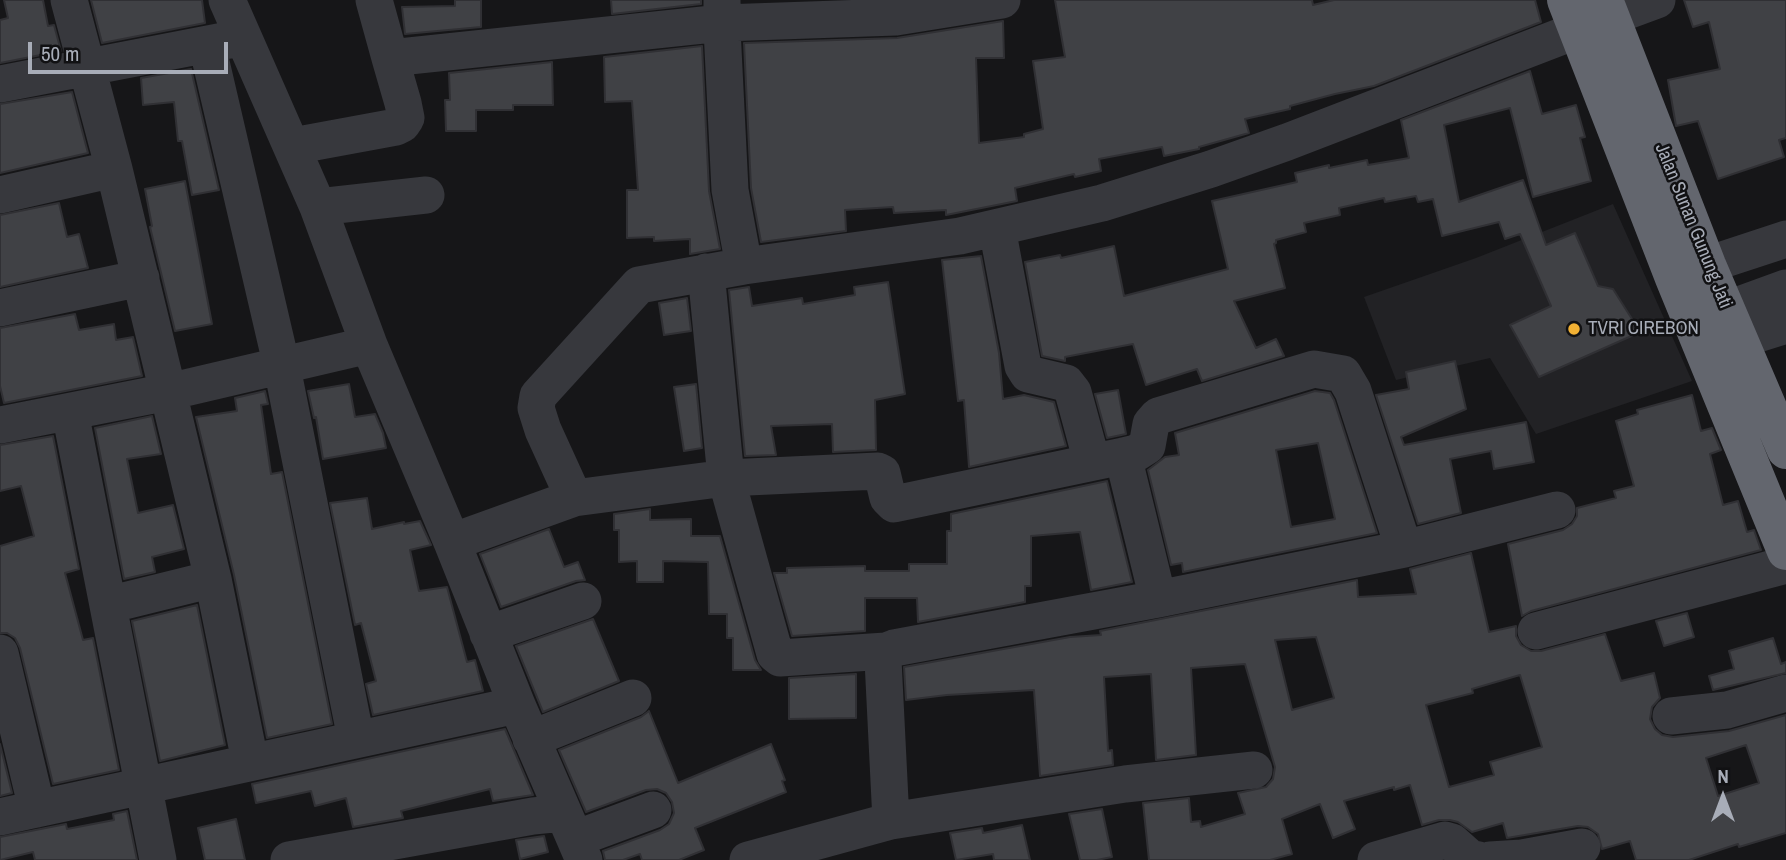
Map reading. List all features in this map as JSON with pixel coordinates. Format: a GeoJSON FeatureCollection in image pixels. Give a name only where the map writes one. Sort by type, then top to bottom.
{"type":"FeatureCollection","features":[{"type":"Feature","properties":{"kind":"highway"},"geometry":{"type":"LineString","coordinates":[[1590,12],[1690,272],[1786,450]]}},
{"type":"Feature","properties":{"kind":"highway"},"geometry":{"type":"LineString","coordinates":[[1719,324],[1786,551]]}},
{"type":"Feature","properties":{"kind":"street"},"geometry":{"type":"LineString","coordinates":[[69,0],[141,278],[212,579],[250,761]]}},
{"type":"Feature","properties":{"kind":"street"},"geometry":{"type":"LineString","coordinates":[[227,0],[293,146],[369,345],[574,837]]}},
{"type":"Feature","properties":{"kind":"street"},"geometry":{"type":"LineString","coordinates":[[293,146],[396,127],[406,118],[374,0]]}},
{"type":"Feature","properties":{"kind":"street"},"geometry":{"type":"LineString","coordinates":[[390,58],[722,12],[896,17],[1002,0]]}},
{"type":"Feature","properties":{"kind":"street"},"geometry":{"type":"LineString","coordinates":[[574,498],[543,430],[536,408],[538,396],[639,285],[706,272],[848,253],[998,228],[1102,203],[1211,169],[1590,12],[1657,0]]}},
{"type":"Feature","properties":{"kind":"street"},"geometry":{"type":"LineString","coordinates":[[722,12],[730,190],[744,266]]}},
{"type":"Feature","properties":{"kind":"street"},"geometry":{"type":"LineString","coordinates":[[0,84],[242,38]]}},
{"type":"Feature","properties":{"kind":"street"},"geometry":{"type":"LineString","coordinates":[[207,45],[282,367],[356,739]]}},
{"type":"Feature","properties":{"kind":"street"},"geometry":{"type":"LineString","coordinates":[[0,195],[114,169]]}},
{"type":"Feature","properties":{"kind":"street"},"geometry":{"type":"LineString","coordinates":[[318,207],[426,195]]}},
{"type":"Feature","properties":{"kind":"street"},"geometry":{"type":"LineString","coordinates":[[998,228],[1023,366],[1028,374],[1066,383],[1073,391],[1107,459],[1158,599]]}},
{"type":"Feature","properties":{"kind":"street"},"geometry":{"type":"LineString","coordinates":[[1690,272],[1786,239]]}},
{"type":"Feature","properties":{"kind":"street"},"geometry":{"type":"LineString","coordinates":[[706,272],[726,478],[776,656],[789,659],[802,655],[886,651],[1404,550],[1557,510]]}},
{"type":"Feature","properties":{"kind":"street"},"geometry":{"type":"LineString","coordinates":[[0,308],[141,278]]}},
{"type":"Feature","properties":{"kind":"street"},"geometry":{"type":"LineString","coordinates":[[1719,324],[1786,288]]}},
{"type":"Feature","properties":{"kind":"street"},"geometry":{"type":"LineString","coordinates":[[1719,324],[1786,326]]}},
{"type":"Feature","properties":{"kind":"street"},"geometry":{"type":"LineString","coordinates":[[0,425],[168,392],[369,345]]}},
{"type":"Feature","properties":{"kind":"street"},"geometry":{"type":"LineString","coordinates":[[452,542],[574,498],[726,478],[878,471],[882,473],[888,498],[894,504],[1136,453],[1147,446],[1152,424],[1158,416],[1314,369],[1343,374],[1353,391],[1404,550]]}},
{"type":"Feature","properties":{"kind":"street"},"geometry":{"type":"LineString","coordinates":[[70,412],[158,860]]}},
{"type":"Feature","properties":{"kind":"street"},"geometry":{"type":"LineString","coordinates":[[1536,631],[1786,565]]}},
{"type":"Feature","properties":{"kind":"street"},"geometry":{"type":"LineString","coordinates":[[108,604],[212,579]]}},
{"type":"Feature","properties":{"kind":"street"},"geometry":{"type":"LineString","coordinates":[[488,634],[583,601]]}},
{"type":"Feature","properties":{"kind":"street"},"geometry":{"type":"LineString","coordinates":[[886,651],[884,660],[891,821]]}},
{"type":"Feature","properties":{"kind":"street"},"geometry":{"type":"LineString","coordinates":[[0,653],[37,809]]}},
{"type":"Feature","properties":{"kind":"street"},"geometry":{"type":"LineString","coordinates":[[1671,716],[1727,710],[1786,693]]}},
{"type":"Feature","properties":{"kind":"street"},"geometry":{"type":"LineString","coordinates":[[531,739],[633,698]]}},
{"type":"Feature","properties":{"kind":"street"},"geometry":{"type":"LineString","coordinates":[[0,817],[517,705]]}},
{"type":"Feature","properties":{"kind":"street"},"geometry":{"type":"LineString","coordinates":[[748,860],[891,821],[1125,785],[1254,770]]}},
{"type":"Feature","properties":{"kind":"street"},"geometry":{"type":"LineString","coordinates":[[289,860],[533,816],[574,837],[653,810]]}},
{"type":"Feature","properties":{"kind":"street"},"geometry":{"type":"LineString","coordinates":[[1376,860],[1445,839],[1474,858],[1522,858],[1582,846]]}},
{"type":"Feature","properties":{"kind":"shaded area"},"geometry":{"type":"Polygon","coordinates":[[[1613,204],[1692,381],[1536,434],[1490,358],[1396,380],[1364,297],[1476,258],[1613,204]]]}},
{"type":"Feature","properties":{"kind":"building"},"geometry":{"type":"Polygon","coordinates":[[[4,0],[43,0],[48,26],[54,25],[61,51],[0,63],[0,20],[8,18],[4,0]]]}},
{"type":"Feature","properties":{"kind":"building"},"geometry":{"type":"Polygon","coordinates":[[[91,0],[202,0],[205,23],[102,43],[91,0]]]}},
{"type":"Feature","properties":{"kind":"building"},"geometry":{"type":"Polygon","coordinates":[[[455,0],[481,0],[481,27],[405,34],[402,7],[455,6],[455,0]]]}},
{"type":"Feature","properties":{"kind":"building"},"geometry":{"type":"Polygon","coordinates":[[[611,0],[701,0],[701,4],[612,14],[611,0]]]}},
{"type":"Feature","properties":{"kind":"building"},"geometry":{"type":"Polygon","coordinates":[[[1055,0],[1312,0],[1313,5],[1334,0],[1535,0],[1541,22],[1374,86],[1245,119],[1249,133],[1199,149],[1164,156],[1162,147],[1099,159],[1101,171],[1075,177],[1074,174],[1015,188],[1017,201],[946,215],[946,210],[894,213],[893,207],[845,210],[846,231],[761,242],[751,188],[744,43],[897,38],[1003,21],[1004,58],[976,58],[979,143],[1024,137],[1024,134],[1043,129],[1033,61],[1065,57],[1055,0]]]}},
{"type":"Feature","properties":{"kind":"building"},"geometry":{"type":"Polygon","coordinates":[[[1684,0],[1786,0],[1786,138],[1779,140],[1784,157],[1718,179],[1698,121],[1676,126],[1668,80],[1720,69],[1709,22],[1693,27],[1684,0]]]}},
{"type":"Feature","properties":{"kind":"building"},"geometry":{"type":"Polygon","coordinates":[[[702,46],[709,191],[720,249],[690,254],[690,239],[654,241],[654,237],[627,238],[627,190],[638,190],[632,101],[605,102],[604,57],[702,46]]]}},
{"type":"Feature","properties":{"kind":"building"},"geometry":{"type":"Polygon","coordinates":[[[552,62],[553,105],[513,105],[513,110],[476,110],[476,131],[446,131],[445,100],[450,100],[449,73],[552,62]]]}},
{"type":"Feature","properties":{"kind":"building"},"geometry":{"type":"Polygon","coordinates":[[[191,69],[219,190],[192,195],[182,141],[178,141],[174,102],[143,105],[141,78],[191,69]]]}},
{"type":"Feature","properties":{"kind":"building"},"geometry":{"type":"Polygon","coordinates":[[[1530,71],[1542,114],[1576,105],[1585,137],[1580,138],[1591,181],[1533,197],[1510,108],[1444,125],[1459,202],[1523,180],[1546,245],[1575,233],[1598,286],[1613,289],[1632,319],[1636,334],[1539,377],[1510,325],[1551,306],[1520,234],[1505,239],[1499,222],[1442,236],[1433,199],[1418,202],[1416,196],[1385,202],[1384,198],[1339,208],[1340,215],[1304,223],[1306,232],[1276,240],[1274,244],[1285,288],[1234,301],[1256,348],[1276,339],[1284,356],[1202,381],[1197,369],[1146,385],[1133,344],[1065,357],[1065,361],[1042,356],[1025,262],[1060,255],[1061,258],[1114,246],[1124,296],[1228,269],[1212,201],[1297,182],[1295,173],[1329,165],[1329,168],[1367,160],[1368,165],[1409,158],[1401,120],[1530,71]]]}},
{"type":"Feature","properties":{"kind":"building"},"geometry":{"type":"Polygon","coordinates":[[[72,92],[88,153],[0,173],[0,104],[72,92]]]}},
{"type":"Feature","properties":{"kind":"building"},"geometry":{"type":"Polygon","coordinates":[[[185,181],[212,324],[175,331],[150,227],[152,226],[145,189],[185,181]]]}},
{"type":"Feature","properties":{"kind":"building"},"geometry":{"type":"Polygon","coordinates":[[[59,203],[67,237],[79,234],[88,268],[0,287],[0,215],[59,203]]]}},
{"type":"Feature","properties":{"kind":"building"},"geometry":{"type":"Polygon","coordinates":[[[981,256],[999,353],[1003,399],[1024,395],[1054,402],[1066,446],[969,467],[964,400],[958,401],[942,260],[981,256]]]}},
{"type":"Feature","properties":{"kind":"building"},"geometry":{"type":"Polygon","coordinates":[[[888,282],[905,394],[875,400],[876,450],[833,452],[832,424],[771,426],[776,455],[745,456],[729,290],[749,287],[752,306],[802,298],[803,304],[855,295],[854,287],[888,282]]]}},
{"type":"Feature","properties":{"kind":"building"},"geometry":{"type":"Polygon","coordinates":[[[687,298],[691,331],[664,335],[659,303],[687,298]]]}},
{"type":"Feature","properties":{"kind":"building"},"geometry":{"type":"Polygon","coordinates":[[[75,314],[79,330],[114,324],[116,340],[133,337],[142,376],[4,403],[0,386],[0,328],[75,314]]]}},
{"type":"Feature","properties":{"kind":"building"},"geometry":{"type":"Polygon","coordinates":[[[1455,361],[1466,409],[1401,437],[1404,445],[1526,422],[1534,462],[1494,469],[1491,451],[1450,459],[1461,513],[1418,524],[1376,395],[1409,389],[1406,372],[1455,361]]]}},
{"type":"Feature","properties":{"kind":"building"},"geometry":{"type":"Polygon","coordinates":[[[349,384],[355,417],[375,414],[386,448],[323,459],[316,417],[314,418],[308,391],[349,384]]]}},
{"type":"Feature","properties":{"kind":"building"},"geometry":{"type":"Polygon","coordinates":[[[696,384],[702,448],[684,451],[674,387],[696,384]]]}},
{"type":"Feature","properties":{"kind":"building"},"geometry":{"type":"Polygon","coordinates":[[[1118,390],[1126,434],[1107,438],[1095,394],[1118,390]]]}},
{"type":"Feature","properties":{"kind":"building"},"geometry":{"type":"Polygon","coordinates":[[[265,391],[268,404],[261,405],[271,474],[282,472],[332,724],[267,738],[234,575],[196,417],[237,411],[235,398],[265,391]]]}},
{"type":"Feature","properties":{"kind":"building"},"geometry":{"type":"Polygon","coordinates":[[[1315,391],[1330,393],[1377,533],[1183,572],[1182,563],[1171,565],[1148,470],[1165,457],[1179,455],[1175,433],[1315,391]],[[1318,443],[1276,450],[1291,527],[1335,519],[1318,443]]]}},
{"type":"Feature","properties":{"kind":"building"},"geometry":{"type":"Polygon","coordinates":[[[1692,395],[1701,431],[1712,428],[1721,450],[1710,454],[1723,505],[1738,501],[1747,532],[1754,530],[1761,550],[1531,611],[1522,616],[1508,544],[1563,530],[1572,524],[1577,516],[1577,508],[1616,498],[1614,491],[1634,486],[1616,421],[1638,414],[1637,410],[1692,395]]]}},
{"type":"Feature","properties":{"kind":"building"},"geometry":{"type":"Polygon","coordinates":[[[152,416],[161,454],[127,459],[138,513],[173,505],[184,549],[152,557],[155,572],[124,579],[95,428],[152,416]]]}},
{"type":"Feature","properties":{"kind":"building"},"geometry":{"type":"Polygon","coordinates":[[[53,436],[79,569],[65,573],[83,640],[93,638],[119,770],[53,784],[20,648],[15,638],[7,633],[0,633],[0,546],[34,536],[21,486],[0,491],[0,445],[53,436]]]}},
{"type":"Feature","properties":{"kind":"building"},"geometry":{"type":"Polygon","coordinates":[[[1107,481],[1132,582],[1091,590],[1080,532],[1031,536],[1031,586],[1025,586],[1025,602],[918,622],[917,598],[865,598],[865,631],[792,636],[774,573],[787,573],[787,568],[865,566],[865,571],[909,571],[909,564],[947,564],[947,531],[951,531],[951,514],[1107,481]]]}},
{"type":"Feature","properties":{"kind":"building"},"geometry":{"type":"Polygon","coordinates":[[[367,498],[372,529],[420,521],[431,545],[410,550],[419,591],[447,587],[467,662],[475,660],[483,691],[373,715],[366,684],[376,681],[361,623],[355,625],[330,503],[367,498]]]}},
{"type":"Feature","properties":{"kind":"building"},"geometry":{"type":"Polygon","coordinates":[[[650,509],[650,520],[691,519],[691,536],[720,536],[755,660],[761,670],[733,670],[733,638],[727,638],[727,614],[709,614],[708,562],[663,561],[663,582],[637,582],[637,561],[619,562],[619,530],[614,530],[614,514],[650,509]]]}},
{"type":"Feature","properties":{"kind":"building"},"geometry":{"type":"Polygon","coordinates":[[[549,529],[564,567],[578,562],[585,580],[501,607],[480,554],[549,529]]]}},
{"type":"Feature","properties":{"kind":"building"},"geometry":{"type":"Polygon","coordinates":[[[1471,553],[1489,632],[1516,626],[1516,636],[1521,645],[1531,651],[1541,651],[1605,634],[1621,681],[1654,673],[1660,698],[1652,707],[1650,719],[1662,735],[1673,737],[1729,731],[1786,715],[1786,833],[1739,847],[1738,844],[1689,860],[1636,860],[1630,841],[1602,849],[1598,834],[1588,827],[1578,826],[1507,838],[1503,823],[1472,832],[1450,820],[1422,825],[1410,785],[1344,801],[1355,829],[1333,838],[1320,804],[1282,819],[1292,854],[1270,860],[1149,860],[1143,803],[1189,798],[1191,822],[1200,821],[1201,827],[1245,814],[1238,793],[1266,787],[1273,779],[1275,767],[1245,664],[1191,668],[1196,755],[1156,760],[1151,674],[1104,677],[1108,751],[1112,750],[1113,765],[1040,776],[1034,690],[906,700],[904,667],[1070,637],[1101,635],[1100,631],[1357,580],[1358,597],[1416,594],[1410,569],[1471,553]],[[1316,637],[1275,640],[1292,710],[1334,698],[1316,637]],[[1520,675],[1472,689],[1473,693],[1426,705],[1449,787],[1494,775],[1490,762],[1542,747],[1520,675]],[[1746,745],[1706,758],[1718,796],[1759,783],[1746,745]]]}},
{"type":"Feature","properties":{"kind":"building"},"geometry":{"type":"Polygon","coordinates":[[[197,605],[225,745],[160,761],[132,621],[197,605]]]}},
{"type":"Feature","properties":{"kind":"building"},"geometry":{"type":"Polygon","coordinates":[[[1687,613],[1694,637],[1664,646],[1656,621],[1687,613]]]}},
{"type":"Feature","properties":{"kind":"building"},"geometry":{"type":"Polygon","coordinates":[[[593,619],[619,681],[543,712],[516,646],[593,619]]]}},
{"type":"Feature","properties":{"kind":"building"},"geometry":{"type":"Polygon","coordinates":[[[1773,638],[1781,664],[1786,662],[1786,673],[1713,690],[1709,676],[1734,669],[1729,651],[1773,638]]]}},
{"type":"Feature","properties":{"kind":"building"},"geometry":{"type":"Polygon","coordinates":[[[856,674],[856,718],[789,719],[789,678],[856,674]]]}},
{"type":"Feature","properties":{"kind":"building"},"geometry":{"type":"Polygon","coordinates":[[[649,711],[678,783],[771,744],[785,780],[782,781],[786,792],[695,828],[704,850],[679,860],[642,860],[640,854],[623,860],[605,860],[603,851],[660,830],[669,824],[674,813],[672,802],[666,793],[657,789],[646,790],[586,812],[559,750],[641,717],[649,711]]]}},
{"type":"Feature","properties":{"kind":"building"},"geometry":{"type":"Polygon","coordinates":[[[505,729],[533,795],[493,801],[490,789],[401,811],[403,818],[353,827],[346,798],[315,806],[311,791],[256,803],[252,784],[505,729]]]}},
{"type":"Feature","properties":{"kind":"building"},"geometry":{"type":"Polygon","coordinates":[[[0,744],[12,793],[0,796],[0,744]]]}},
{"type":"Feature","properties":{"kind":"building"},"geometry":{"type":"Polygon","coordinates":[[[1102,809],[1112,857],[1080,860],[1069,814],[1102,809]]]}},
{"type":"Feature","properties":{"kind":"building"},"geometry":{"type":"Polygon","coordinates":[[[127,811],[137,860],[35,860],[33,852],[0,860],[0,837],[66,824],[67,829],[114,820],[113,814],[127,811]]]}},
{"type":"Feature","properties":{"kind":"building"},"geometry":{"type":"Polygon","coordinates":[[[236,819],[245,860],[205,860],[198,828],[236,819]]]}},
{"type":"Feature","properties":{"kind":"building"},"geometry":{"type":"Polygon","coordinates":[[[1022,825],[1030,860],[994,860],[993,854],[956,860],[950,833],[982,828],[983,833],[1022,825]]]}},
{"type":"Feature","properties":{"kind":"building"},"geometry":{"type":"Polygon","coordinates":[[[544,836],[548,852],[520,859],[516,840],[544,836]]]}},
{"type":"Feature","properties":{"kind":"place","name":"TVRI CIREBON"},"geometry":{"type":"Point","coordinates":[1574,329]}}]}
